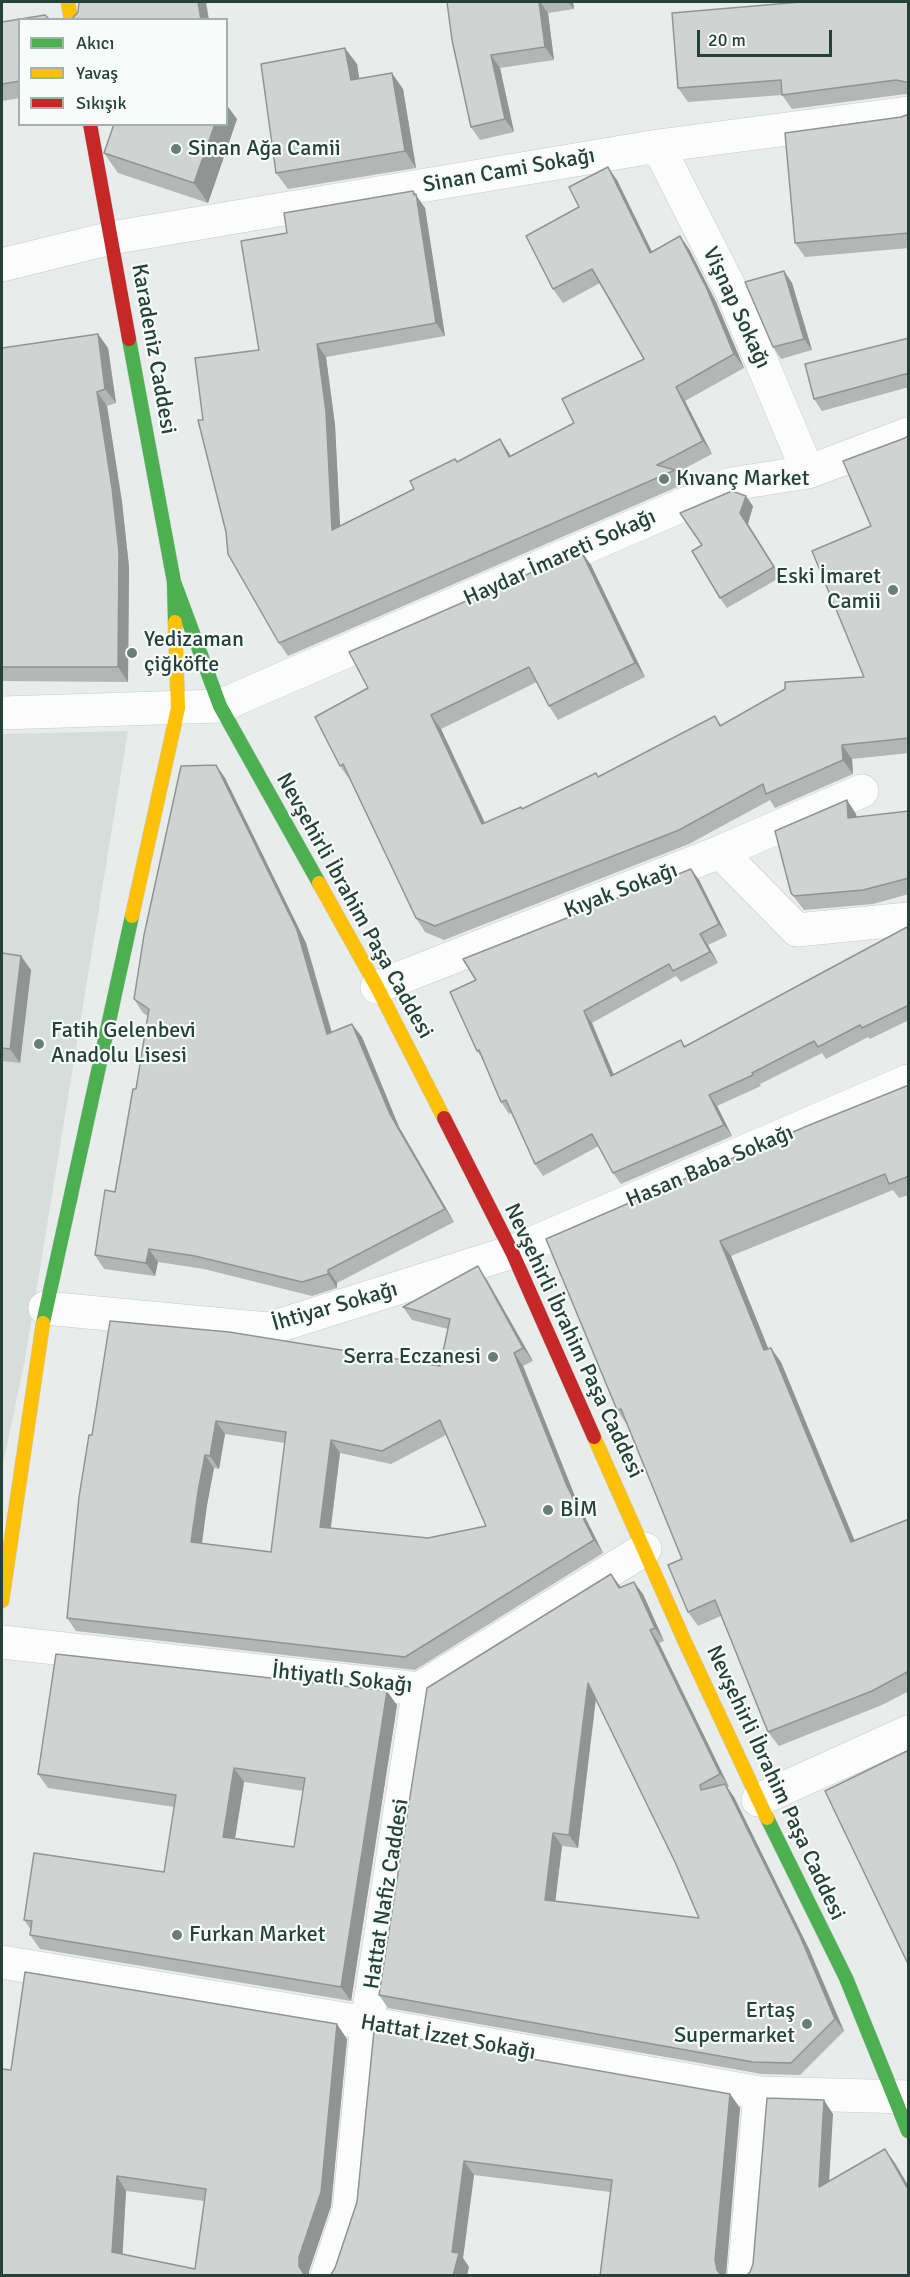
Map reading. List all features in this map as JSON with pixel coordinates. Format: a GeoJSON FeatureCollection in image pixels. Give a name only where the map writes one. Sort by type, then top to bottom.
{"type":"FeatureCollection","features":[{"type":"Feature","properties":{"kind":"street"},"geometry":{"type":"LineString","coordinates":[[68,2],[71,18]]}},
{"type":"Feature","properties":{"kind":"street","name":"Sinan Cami Sokağı"},"geometry":{"type":"LineString","coordinates":[[2,266],[111,238],[658,146],[909,113]]}},
{"type":"Feature","properties":{"kind":"street","name":"Karadeniz Caddesi"},"geometry":{"type":"LineString","coordinates":[[90,126],[174,582]]}},
{"type":"Feature","properties":{"kind":"street","name":"Vişnap Sokağı"},"geometry":{"type":"LineString","coordinates":[[658,146],[733,294],[808,472]]}},
{"type":"Feature","properties":{"kind":"street","name":"Haydar İmareti Sokağı"},"geometry":{"type":"LineString","coordinates":[[220,706],[731,484],[808,472],[909,434]]}},
{"type":"Feature","properties":{"kind":"street"},"geometry":{"type":"LineString","coordinates":[[2,1601],[45,1308],[178,708],[174,582]]}},
{"type":"Feature","properties":{"kind":"street","name":"Nevşehirli İbrahim Paşa Caddesi"},"geometry":{"type":"LineString","coordinates":[[174,582],[220,706],[377,987],[512,1252],[685,1642],[758,1800],[902,2097],[909,2131]]}},
{"type":"Feature","properties":{"kind":"street"},"geometry":{"type":"LineString","coordinates":[[2,713],[220,706]]}},
{"type":"Feature","properties":{"kind":"street","name":"Kıyak Sokağı"},"geometry":{"type":"LineString","coordinates":[[377,987],[720,852],[862,791]]}},
{"type":"Feature","properties":{"kind":"street"},"geometry":{"type":"LineString","coordinates":[[720,852],[797,930],[909,919]]}},
{"type":"Feature","properties":{"kind":"street","name":"Hasan Baba Sokağı"},"geometry":{"type":"LineString","coordinates":[[512,1252],[909,1081]]}},
{"type":"Feature","properties":{"kind":"street","name":"İhtiyar Sokağı"},"geometry":{"type":"LineString","coordinates":[[45,1308],[268,1329],[512,1252]]}},
{"type":"Feature","properties":{"kind":"street","name":"İhtiyatlı Sokağı"},"geometry":{"type":"LineString","coordinates":[[2,1642],[419,1689],[645,1549]]}},
{"type":"Feature","properties":{"kind":"street","name":"Hattat Nafiz Caddesi"},"geometry":{"type":"LineString","coordinates":[[327,2276],[349,2210],[367,2023],[419,1689]]}},
{"type":"Feature","properties":{"kind":"street"},"geometry":{"type":"LineString","coordinates":[[758,1800],[909,1732]]}},
{"type":"Feature","properties":{"kind":"street","name":"Hattat İzzet Sokağı"},"geometry":{"type":"LineString","coordinates":[[2,1962],[367,2023],[760,2093],[902,2097]]}},
{"type":"Feature","properties":{"kind":"street"},"geometry":{"type":"LineString","coordinates":[[744,2276],[760,2093]]}},
{"type":"Feature","properties":{"kind":"shaded area","name":"Fatih Gelenbevi Anadolu Lisesi"},"geometry":{"type":"Polygon","coordinates":[[[128,731],[26,1354],[2,1470],[2,734],[128,731]]]}},
{"type":"Feature","properties":{"kind":"building"},"geometry":{"type":"Polygon","coordinates":[[[79,2],[198,2],[201,18],[73,18],[78,12],[79,2]]]}},
{"type":"Feature","properties":{"kind":"building"},"geometry":{"type":"Polygon","coordinates":[[[447,2],[539,2],[545,47],[491,55],[505,119],[471,127],[452,40],[447,2]]]}},
{"type":"Feature","properties":{"kind":"building"},"geometry":{"type":"Polygon","coordinates":[[[801,2],[909,2],[909,84],[896,80],[782,95],[781,80],[678,88],[672,13],[801,2]]]}},
{"type":"Feature","properties":{"kind":"building"},"geometry":{"type":"Polygon","coordinates":[[[45,15],[48,18],[27,18],[45,15]]]}},
{"type":"Feature","properties":{"kind":"building"},"geometry":{"type":"Polygon","coordinates":[[[18,19],[18,81],[2,84],[2,22],[18,19]]]}},
{"type":"Feature","properties":{"kind":"building"},"geometry":{"type":"Polygon","coordinates":[[[345,48],[351,80],[392,73],[405,151],[276,173],[261,64],[345,48]]]}},
{"type":"Feature","properties":{"kind":"building"},"geometry":{"type":"Polygon","coordinates":[[[909,114],[909,233],[795,243],[785,133],[909,114]]]}},
{"type":"Feature","properties":{"kind":"building"},"geometry":{"type":"Polygon","coordinates":[[[113,126],[214,126],[194,183],[104,153],[113,126]]]}},
{"type":"Feature","properties":{"kind":"building"},"geometry":{"type":"Polygon","coordinates":[[[608,167],[650,253],[680,236],[707,289],[734,354],[676,387],[703,441],[657,465],[675,470],[279,643],[228,554],[226,532],[198,420],[203,420],[195,358],[259,350],[241,241],[287,233],[284,213],[413,191],[414,195],[416,194],[436,323],[317,344],[326,412],[332,530],[414,489],[410,481],[455,459],[457,462],[500,439],[509,457],[574,423],[562,399],[644,359],[592,269],[553,289],[526,236],[579,207],[569,187],[608,167]]]}},
{"type":"Feature","properties":{"kind":"building"},"geometry":{"type":"Polygon","coordinates":[[[784,271],[804,339],[773,347],[745,282],[784,271]]]}},
{"type":"Feature","properties":{"kind":"building"},"geometry":{"type":"Polygon","coordinates":[[[98,334],[105,389],[97,392],[119,552],[118,667],[2,667],[2,348],[98,334]]]}},
{"type":"Feature","properties":{"kind":"building"},"geometry":{"type":"Polygon","coordinates":[[[909,338],[909,373],[814,399],[805,364],[909,338]]]}},
{"type":"Feature","properties":{"kind":"building"},"geometry":{"type":"Polygon","coordinates":[[[909,435],[909,738],[842,745],[843,760],[766,794],[763,784],[679,830],[435,926],[416,918],[343,764],[340,766],[315,717],[368,688],[349,652],[581,551],[635,663],[549,706],[529,667],[431,715],[482,824],[521,807],[522,809],[596,773],[598,777],[715,716],[720,726],[785,689],[785,682],[864,677],[812,551],[871,526],[843,461],[909,435]]]}},
{"type":"Feature","properties":{"kind":"building"},"geometry":{"type":"Polygon","coordinates":[[[732,491],[746,496],[740,513],[774,567],[720,598],[692,551],[702,545],[680,513],[732,491]]]}},
{"type":"Feature","properties":{"kind":"building"},"geometry":{"type":"Polygon","coordinates":[[[216,765],[297,930],[327,1034],[352,1024],[390,1114],[445,1209],[328,1270],[328,1274],[302,1282],[195,1256],[149,1249],[146,1263],[95,1255],[105,1190],[115,1192],[133,1089],[136,1089],[149,1009],[134,999],[144,935],[181,766],[216,765]]]}},
{"type":"Feature","properties":{"kind":"building"},"geometry":{"type":"Polygon","coordinates":[[[847,800],[848,818],[909,811],[909,878],[863,890],[794,896],[791,893],[775,831],[847,800]]]}},
{"type":"Feature","properties":{"kind":"building"},"geometry":{"type":"Polygon","coordinates":[[[691,869],[719,924],[700,934],[710,952],[673,971],[669,964],[584,1011],[611,1076],[681,1040],[684,1047],[909,926],[909,1005],[862,1028],[860,1025],[818,1047],[814,1041],[752,1073],[753,1075],[709,1095],[724,1125],[613,1173],[592,1134],[535,1164],[506,1100],[501,1102],[479,1050],[477,1051],[450,992],[476,980],[463,959],[691,869]]]}},
{"type":"Feature","properties":{"kind":"building"},"geometry":{"type":"Polygon","coordinates":[[[2,953],[21,956],[10,1049],[2,1048],[2,953]]]}},
{"type":"Feature","properties":{"kind":"building"},"geometry":{"type":"Polygon","coordinates":[[[909,1085],[909,1176],[889,1184],[885,1174],[720,1241],[764,1350],[771,1348],[851,1542],[909,1519],[909,1671],[872,1691],[768,1732],[715,1600],[688,1612],[668,1565],[682,1559],[621,1409],[617,1410],[546,1239],[807,1126],[909,1085]]]}},
{"type":"Feature","properties":{"kind":"building"},"geometry":{"type":"Polygon","coordinates":[[[478,1266],[523,1348],[514,1353],[567,1486],[594,1540],[405,1657],[67,1618],[79,1497],[89,1435],[92,1435],[110,1321],[229,1332],[440,1366],[450,1319],[403,1307],[478,1266]],[[440,1420],[382,1451],[331,1440],[320,1527],[428,1538],[486,1526],[440,1420]],[[216,1421],[210,1456],[205,1455],[191,1542],[271,1552],[286,1432],[216,1421]]]}},
{"type":"Feature","properties":{"kind":"building"},"geometry":{"type":"Polygon","coordinates":[[[611,1574],[619,1588],[634,1582],[655,1628],[650,1630],[720,1774],[700,1785],[701,1790],[725,1784],[800,1936],[835,2019],[791,2063],[753,2062],[379,1995],[427,1688],[611,1574]],[[588,1683],[569,1835],[553,1833],[545,1900],[699,1918],[675,1862],[588,1683]]]}},
{"type":"Feature","properties":{"kind":"building"},"geometry":{"type":"Polygon","coordinates":[[[56,1654],[387,1691],[341,1987],[30,1935],[32,1921],[24,1920],[34,1853],[164,1872],[176,1795],[38,1774],[56,1654]],[[234,1768],[223,1837],[294,1847],[305,1778],[234,1768]]]}},
{"type":"Feature","properties":{"kind":"building"},"geometry":{"type":"Polygon","coordinates":[[[909,1750],[909,1966],[825,1791],[909,1750]]]}},
{"type":"Feature","properties":{"kind":"building"},"geometry":{"type":"Polygon","coordinates":[[[25,1972],[337,2024],[321,2192],[299,2257],[299,2266],[305,2276],[2,2276],[2,2069],[11,2070],[25,1972]],[[117,2176],[112,2252],[195,2269],[206,2189],[117,2176]]]}},
{"type":"Feature","properties":{"kind":"building"},"geometry":{"type":"Polygon","coordinates":[[[374,2031],[730,2094],[715,2260],[717,2270],[722,2276],[600,2276],[612,2180],[464,2161],[452,2252],[459,2253],[453,2276],[330,2276],[335,2268],[357,2202],[374,2031]]]}},
{"type":"Feature","properties":{"kind":"building"},"geometry":{"type":"Polygon","coordinates":[[[767,2098],[824,2100],[819,2187],[885,2149],[909,2191],[909,2276],[746,2276],[753,2264],[767,2098]]]}},
{"type":"Feature","properties":{"kind":"traffic: fast"},"geometry":{"type":"LineString","coordinates":[[129,339],[174,582],[175,622]]}},
{"type":"Feature","properties":{"kind":"traffic: fast"},"geometry":{"type":"LineString","coordinates":[[174,582],[220,706],[319,883]]}},
{"type":"Feature","properties":{"kind":"traffic: fast"},"geometry":{"type":"LineString","coordinates":[[43,1323],[132,916]]}},
{"type":"Feature","properties":{"kind":"traffic: fast"},"geometry":{"type":"LineString","coordinates":[[767,1818],[846,1978],[908,2131]]}},
{"type":"Feature","properties":{"kind":"traffic: slow"},"geometry":{"type":"LineString","coordinates":[[68,2],[71,18]]}},
{"type":"Feature","properties":{"kind":"traffic: slow"},"geometry":{"type":"LineString","coordinates":[[132,916],[178,708],[175,622]]}},
{"type":"Feature","properties":{"kind":"traffic: slow"},"geometry":{"type":"LineString","coordinates":[[319,883],[377,987],[444,1118]]}},
{"type":"Feature","properties":{"kind":"traffic: slow"},"geometry":{"type":"LineString","coordinates":[[2,1601],[43,1323]]}},
{"type":"Feature","properties":{"kind":"traffic: slow"},"geometry":{"type":"LineString","coordinates":[[594,1437],[685,1642],[767,1818]]}},
{"type":"Feature","properties":{"kind":"traffic: jam"},"geometry":{"type":"LineString","coordinates":[[90,126],[129,339]]}},
{"type":"Feature","properties":{"kind":"traffic: jam"},"geometry":{"type":"LineString","coordinates":[[444,1118],[512,1252],[594,1437]]}},
{"type":"Feature","properties":{"kind":"place","name":"Sinan Ağa Camii"},"geometry":{"type":"Point","coordinates":[176,149]}},
{"type":"Feature","properties":{"kind":"place","name":"Kıvanç Market"},"geometry":{"type":"Point","coordinates":[664,479]}},
{"type":"Feature","properties":{"kind":"place","name":"Eski İmaret Camii"},"geometry":{"type":"Point","coordinates":[893,590]}},
{"type":"Feature","properties":{"kind":"place","name":"Yedizaman çiğköfte"},"geometry":{"type":"Point","coordinates":[132,653]}},
{"type":"Feature","properties":{"kind":"place","name":"Fatih Gelenbevi Anadolu Lisesi"},"geometry":{"type":"Point","coordinates":[39,1044]}},
{"type":"Feature","properties":{"kind":"place","name":"Serra Eczanesi"},"geometry":{"type":"Point","coordinates":[493,1357]}},
{"type":"Feature","properties":{"kind":"place","name":"BİM"},"geometry":{"type":"Point","coordinates":[548,1510]}},
{"type":"Feature","properties":{"kind":"place","name":"Furkan Market"},"geometry":{"type":"Point","coordinates":[177,1935]}},
{"type":"Feature","properties":{"kind":"place","name":"Ertaş Supermarket"},"geometry":{"type":"Point","coordinates":[807,2024]}}]}
